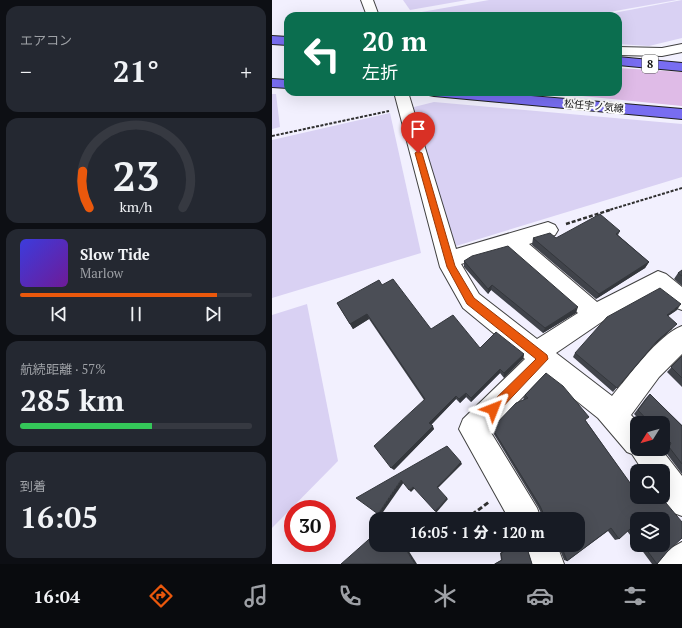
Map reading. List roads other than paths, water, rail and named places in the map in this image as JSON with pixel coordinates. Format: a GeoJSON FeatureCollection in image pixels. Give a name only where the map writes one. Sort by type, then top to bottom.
{"type":"FeatureCollection","features":[{"type":"Feature","properties":{"kind":"main road"},"geometry":{"type":"LineString","coordinates":[[272,40],[284,41]]}},
{"type":"Feature","properties":{"kind":"main road","name":"8"},"geometry":{"type":"LineString","coordinates":[[622,61],[682,67]]}},
{"type":"Feature","properties":{"kind":"main road"},"geometry":{"type":"LineString","coordinates":[[272,83],[284,84]]}},
{"type":"Feature","properties":{"kind":"main road","name":"松任宇ノ気線"},"geometry":{"type":"LineString","coordinates":[[479,96],[682,114]]}},
{"type":"Feature","properties":{"kind":"street"},"geometry":{"type":"LineString","coordinates":[[367,0],[372,12]]}},
{"type":"Feature","properties":{"kind":"street"},"geometry":{"type":"LineString","coordinates":[[622,51],[662,52],[682,48]]}},
{"type":"Feature","properties":{"kind":"street"},"geometry":{"type":"LineString","coordinates":[[653,64],[662,52]]}},
{"type":"Feature","properties":{"kind":"street"},"geometry":{"type":"LineString","coordinates":[[403,100],[451,267],[471,301],[613,416],[630,434]]}},
{"type":"Feature","properties":{"kind":"street"},"geometry":{"type":"LineString","coordinates":[[449,259],[548,230]]}},
{"type":"Feature","properties":{"kind":"street"},"geometry":{"type":"LineString","coordinates":[[512,241],[595,314]]}},
{"type":"Feature","properties":{"kind":"street"},"geometry":{"type":"LineString","coordinates":[[522,512],[474,429],[540,356],[595,314],[658,280],[682,300]]}},
{"type":"Feature","properties":{"kind":"street"},"geometry":{"type":"LineString","coordinates":[[613,416],[650,369],[682,337]]}},
{"type":"Feature","properties":{"kind":"street"},"geometry":{"type":"LineString","coordinates":[[670,485],[682,501]]}},
{"type":"Feature","properties":{"kind":"street"},"geometry":{"type":"LineString","coordinates":[[544,552],[548,564]]}},
{"type":"Feature","properties":{"kind":"street"},"geometry":{"type":"LineString","coordinates":[[673,564],[682,558]]}}]}
